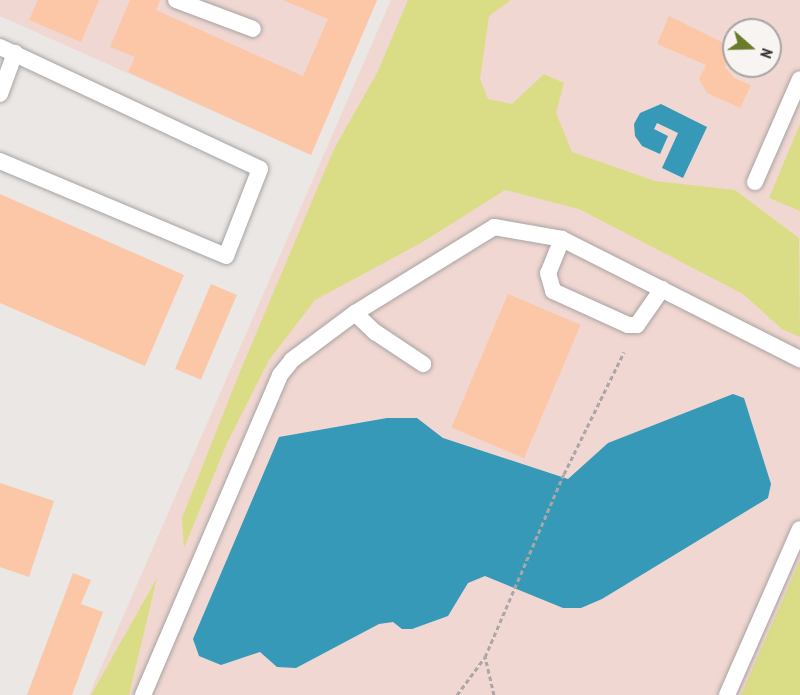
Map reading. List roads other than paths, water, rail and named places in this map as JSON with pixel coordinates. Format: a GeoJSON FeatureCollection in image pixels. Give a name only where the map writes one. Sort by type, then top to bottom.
{"type":"FeatureCollection","features":[{"type":"Feature","properties":{"kind":"lane"},"geometry":{"type":"LineString","coordinates":[[176,0],[253,28]]}},
{"type":"Feature","properties":{"kind":"lane"},"geometry":{"type":"LineString","coordinates":[[0,94],[8,50],[260,169],[226,256],[0,161]]}},
{"type":"Feature","properties":{"kind":"lane"},"geometry":{"type":"LineString","coordinates":[[755,182],[800,79]]}},
{"type":"Feature","properties":{"kind":"lane"},"geometry":{"type":"LineString","coordinates":[[143,695],[280,375],[292,360],[355,313],[494,227],[562,239],[800,359]]}},
{"type":"Feature","properties":{"kind":"lane"},"geometry":{"type":"LineString","coordinates":[[562,239],[548,273],[553,291],[628,325],[637,325],[662,289]]}},
{"type":"Feature","properties":{"kind":"lane"},"geometry":{"type":"LineString","coordinates":[[355,313],[375,332],[423,364]]}},
{"type":"Feature","properties":{"kind":"lane"},"geometry":{"type":"LineString","coordinates":[[727,695],[800,529]]}},
{"type":"Feature","properties":{"kind":"water"},"geometry":{"type":"Polygon","coordinates":[[[661,104],[707,127],[683,178],[662,168],[678,133],[657,123],[654,129],[668,136],[660,154],[642,146],[635,136],[634,124],[640,113],[661,104]]]}},
{"type":"Feature","properties":{"kind":"water"},"geometry":{"type":"Polygon","coordinates":[[[733,394],[744,398],[771,484],[768,498],[602,599],[581,608],[563,608],[485,576],[468,583],[448,616],[412,629],[402,629],[393,622],[379,624],[296,668],[277,667],[260,652],[221,665],[199,656],[193,639],[279,437],[387,418],[417,418],[443,438],[568,479],[608,443],[733,394]]]}}]}
